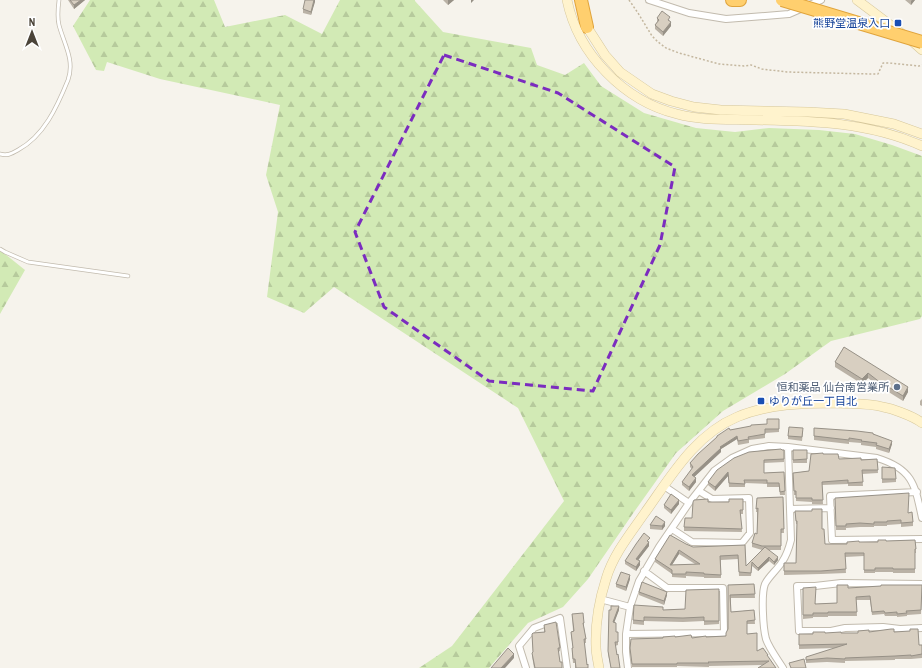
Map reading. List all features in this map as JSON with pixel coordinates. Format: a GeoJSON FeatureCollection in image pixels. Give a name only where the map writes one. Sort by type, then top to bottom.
{"type":"FeatureCollection","features":[{"type":"Feature","properties":{"kind":"highway"},"geometry":{"type":"LineString","coordinates":[[581,0],[587,27]]}},
{"type":"Feature","properties":{"kind":"highway"},"geometry":{"type":"LineString","coordinates":[[732,0],[740,0]]}},
{"type":"Feature","properties":{"kind":"highway"},"geometry":{"type":"LineString","coordinates":[[782,0],[922,42]]}},
{"type":"Feature","properties":{"kind":"street"},"geometry":{"type":"LineString","coordinates":[[567,0],[569,10],[585,46],[598,63],[625,89],[641,100],[659,109],[678,115],[698,118],[831,122],[876,130],[910,140],[922,146]]}},
{"type":"Feature","properties":{"kind":"street"},"geometry":{"type":"LineString","coordinates":[[576,0],[587,27],[605,55],[620,72],[652,94],[671,102],[694,107],[721,110],[844,114],[894,124],[922,134]]}},
{"type":"Feature","properties":{"kind":"street"},"geometry":{"type":"LineString","coordinates":[[649,0],[689,13],[726,19],[789,14],[821,0]]}},
{"type":"Feature","properties":{"kind":"street"},"geometry":{"type":"LineString","coordinates":[[857,0],[922,50]]}},
{"type":"Feature","properties":{"kind":"street"},"geometry":{"type":"LineString","coordinates":[[599,668],[596,648],[597,613],[606,577],[620,549],[685,457],[702,440],[721,425],[737,417],[765,408],[781,405],[835,403],[864,404],[884,407],[906,414],[922,423]]}},
{"type":"Feature","properties":{"kind":"street"},"geometry":{"type":"LineString","coordinates":[[628,668],[626,634],[630,607],[639,581],[659,547],[689,503],[714,471],[732,458],[752,449],[769,446],[877,458],[891,462],[903,470],[912,481],[917,492],[922,518]]}},
{"type":"Feature","properties":{"kind":"street"},"geometry":{"type":"LineString","coordinates":[[783,668],[766,639],[763,600],[765,585],[783,562],[788,552],[791,540],[788,447]]}},
{"type":"Feature","properties":{"kind":"street"},"geometry":{"type":"LineString","coordinates":[[664,486],[689,503]]}},
{"type":"Feature","properties":{"kind":"street"},"geometry":{"type":"LineString","coordinates":[[672,529],[692,542],[742,543],[750,533],[749,498],[712,499],[699,491]]}},
{"type":"Feature","properties":{"kind":"street"},"geometry":{"type":"LineString","coordinates":[[917,492],[830,496],[832,540],[922,540]]}},
{"type":"Feature","properties":{"kind":"street"},"geometry":{"type":"LineString","coordinates":[[790,510],[831,508]]}},
{"type":"Feature","properties":{"kind":"street"},"geometry":{"type":"LineString","coordinates":[[626,634],[724,633],[723,588],[667,588],[644,571]]}},
{"type":"Feature","properties":{"kind":"street"},"geometry":{"type":"LineString","coordinates":[[922,584],[841,583],[815,586],[797,586],[799,631],[830,631],[845,628],[883,627],[900,629],[922,628]]}},
{"type":"Feature","properties":{"kind":"street"},"geometry":{"type":"LineString","coordinates":[[600,599],[630,607]]}},
{"type":"Feature","properties":{"kind":"street"},"geometry":{"type":"LineString","coordinates":[[526,668],[519,646],[534,628],[560,618],[567,668]]}},
{"type":"Feature","properties":{"kind":"lane"},"geometry":{"type":"LineString","coordinates":[[0,154],[11,154],[25,146],[36,137],[48,121],[68,80],[70,74],[70,63],[59,24],[59,0]]}},
{"type":"Feature","properties":{"kind":"lane"},"geometry":{"type":"LineString","coordinates":[[0,249],[28,262],[128,276]]}},
{"type":"Feature","properties":{"kind":"path"},"geometry":{"type":"LineString","coordinates":[[629,0],[652,36],[666,48],[719,64],[744,66],[752,65],[762,69],[787,72],[870,74],[878,74],[883,63],[922,65]]}},
{"type":"Feature","properties":{"kind":"highlighted area"},"geometry":{"type":"Polygon","coordinates":[[[444,55],[558,93],[675,167],[660,245],[593,391],[489,381],[384,307],[355,232],[444,55]]]}},
{"type":"Feature","properties":{"kind":"green space"},"geometry":{"type":"Polygon","coordinates":[[[90,0],[214,0],[225,27],[285,15],[322,34],[340,0],[415,0],[443,32],[531,48],[537,65],[565,75],[584,63],[601,86],[644,113],[696,128],[735,132],[769,128],[819,130],[855,134],[922,156],[922,316],[920,319],[831,341],[785,374],[723,411],[676,453],[588,579],[563,607],[528,623],[489,668],[419,668],[452,646],[564,501],[518,408],[334,287],[304,313],[267,297],[278,212],[266,175],[280,105],[160,79],[107,62],[104,71],[96,70],[73,26],[90,0]]]}},
{"type":"Feature","properties":{"kind":"green space"},"geometry":{"type":"Polygon","coordinates":[[[0,250],[25,270],[0,314],[0,250]]]}},
{"type":"Feature","properties":{"kind":"building"},"geometry":{"type":"Polygon","coordinates":[[[70,0],[81,0],[74,5],[70,0]]]}},
{"type":"Feature","properties":{"kind":"building"},"geometry":{"type":"Polygon","coordinates":[[[305,0],[314,0],[311,12],[303,9],[305,0]]]}},
{"type":"Feature","properties":{"kind":"building"},"geometry":{"type":"Polygon","coordinates":[[[662,11],[670,17],[668,20],[671,22],[663,32],[655,25],[659,20],[657,18],[662,11]]]}},
{"type":"Feature","properties":{"kind":"building"},"geometry":{"type":"Polygon","coordinates":[[[844,347],[908,387],[903,396],[887,386],[886,387],[868,373],[862,379],[835,362],[844,347]]]}},
{"type":"Feature","properties":{"kind":"building"},"geometry":{"type":"Polygon","coordinates":[[[767,419],[779,419],[779,429],[765,429],[765,434],[748,437],[749,439],[738,441],[737,436],[720,447],[721,448],[692,475],[696,478],[689,487],[682,482],[693,467],[690,463],[717,436],[729,428],[730,430],[751,425],[767,424],[767,419]]]}},
{"type":"Feature","properties":{"kind":"building"},"geometry":{"type":"Polygon","coordinates":[[[789,427],[803,428],[802,437],[788,436],[789,427]]]}},
{"type":"Feature","properties":{"kind":"building"},"geometry":{"type":"Polygon","coordinates":[[[814,428],[873,433],[892,441],[889,449],[876,445],[877,443],[861,441],[862,440],[814,436],[814,428]]]}},
{"type":"Feature","properties":{"kind":"building"},"geometry":{"type":"Polygon","coordinates":[[[784,450],[784,459],[764,460],[764,473],[784,472],[785,491],[780,492],[779,483],[767,483],[767,480],[744,480],[745,484],[729,483],[728,472],[715,487],[708,482],[717,470],[734,458],[749,452],[784,450]]]}},
{"type":"Feature","properties":{"kind":"building"},"geometry":{"type":"Polygon","coordinates":[[[793,450],[807,450],[807,459],[793,460],[793,450]]]}},
{"type":"Feature","properties":{"kind":"building"},"geometry":{"type":"Polygon","coordinates":[[[811,454],[838,454],[839,459],[877,459],[878,470],[862,470],[863,482],[848,483],[848,480],[822,482],[823,500],[796,498],[793,473],[809,471],[811,454]]]}},
{"type":"Feature","properties":{"kind":"building"},"geometry":{"type":"Polygon","coordinates":[[[882,467],[895,468],[896,479],[882,479],[882,467]]]}},
{"type":"Feature","properties":{"kind":"building"},"geometry":{"type":"Polygon","coordinates":[[[909,493],[908,513],[912,512],[913,522],[901,523],[901,520],[874,522],[874,524],[860,523],[846,524],[846,526],[836,526],[835,498],[909,493]]]}},
{"type":"Feature","properties":{"kind":"building"},"geometry":{"type":"Polygon","coordinates":[[[671,494],[679,500],[671,510],[664,505],[671,494]]]}},
{"type":"Feature","properties":{"kind":"building"},"geometry":{"type":"Polygon","coordinates":[[[783,497],[784,529],[781,529],[781,546],[762,546],[752,543],[755,533],[757,534],[757,498],[783,497]]]}},
{"type":"Feature","properties":{"kind":"building"},"geometry":{"type":"Polygon","coordinates":[[[708,499],[708,502],[729,502],[729,499],[743,499],[743,510],[740,510],[742,529],[684,527],[685,518],[692,518],[694,500],[708,499]]]}},
{"type":"Feature","properties":{"kind":"building"},"geometry":{"type":"Polygon","coordinates":[[[812,509],[822,509],[822,529],[824,529],[825,544],[847,544],[847,542],[859,541],[878,542],[878,540],[915,540],[915,569],[875,568],[875,570],[864,570],[864,553],[845,553],[846,569],[784,571],[784,563],[796,563],[797,521],[795,511],[812,511],[812,509]]]}},
{"type":"Feature","properties":{"kind":"building"},"geometry":{"type":"Polygon","coordinates":[[[656,516],[665,522],[662,526],[650,525],[656,516]]]}},
{"type":"Feature","properties":{"kind":"building"},"geometry":{"type":"Polygon","coordinates":[[[644,533],[650,538],[647,541],[649,542],[636,559],[640,561],[636,567],[625,561],[644,533]]]}},
{"type":"Feature","properties":{"kind":"building"},"geometry":{"type":"Polygon","coordinates":[[[670,535],[693,547],[745,545],[746,566],[765,547],[778,557],[774,562],[769,557],[758,568],[752,562],[751,573],[739,572],[738,555],[720,556],[721,575],[686,572],[686,574],[672,574],[672,570],[655,559],[670,535]],[[679,550],[670,565],[700,564],[679,550]]]}},
{"type":"Feature","properties":{"kind":"building"},"geometry":{"type":"Polygon","coordinates":[[[621,572],[630,575],[626,587],[616,584],[621,572]]]}},
{"type":"Feature","properties":{"kind":"building"},"geometry":{"type":"Polygon","coordinates":[[[642,582],[667,592],[664,601],[639,592],[642,582]]]}},
{"type":"Feature","properties":{"kind":"building"},"geometry":{"type":"Polygon","coordinates":[[[754,584],[755,594],[730,595],[731,612],[754,610],[755,620],[747,621],[747,634],[757,633],[757,651],[763,648],[776,668],[758,668],[769,661],[632,664],[630,648],[631,639],[691,635],[692,638],[726,636],[728,629],[728,585],[754,584]]]}},
{"type":"Feature","properties":{"kind":"building"},"geometry":{"type":"Polygon","coordinates":[[[837,585],[848,585],[848,588],[881,585],[922,585],[921,610],[906,611],[907,613],[897,614],[897,612],[872,612],[870,596],[856,597],[857,612],[828,612],[803,615],[803,588],[816,587],[815,604],[837,603],[837,585]]]}},
{"type":"Feature","properties":{"kind":"building"},"geometry":{"type":"Polygon","coordinates":[[[719,589],[719,621],[704,621],[704,617],[644,617],[644,621],[633,620],[634,605],[663,607],[663,610],[685,609],[686,590],[719,589]]]}},
{"type":"Feature","properties":{"kind":"building"},"geometry":{"type":"Polygon","coordinates":[[[611,606],[619,606],[613,622],[616,623],[616,632],[618,632],[618,642],[615,642],[620,668],[611,668],[608,651],[609,610],[611,610],[611,606]]]}},
{"type":"Feature","properties":{"kind":"building"},"geometry":{"type":"Polygon","coordinates":[[[583,613],[586,639],[584,639],[588,668],[576,668],[572,648],[571,632],[574,631],[572,614],[583,613]]]}},
{"type":"Feature","properties":{"kind":"building"},"geometry":{"type":"Polygon","coordinates":[[[556,622],[560,648],[558,648],[562,668],[535,668],[532,653],[532,634],[545,632],[544,625],[556,622]]]}},
{"type":"Feature","properties":{"kind":"building"},"geometry":{"type":"Polygon","coordinates":[[[894,629],[894,632],[918,629],[919,645],[922,645],[922,654],[911,656],[806,660],[806,657],[847,644],[799,645],[799,634],[813,634],[813,632],[858,633],[858,631],[869,630],[869,632],[894,629]]]}},
{"type":"Feature","properties":{"kind":"building"},"geometry":{"type":"Polygon","coordinates":[[[508,648],[514,654],[501,668],[491,668],[508,648]]]}},
{"type":"Feature","properties":{"kind":"building"},"geometry":{"type":"Polygon","coordinates":[[[804,659],[806,668],[791,668],[789,663],[804,659]]]}},
{"type":"Feature","properties":{"kind":"place","name":"熊野堂温泉入口"},"geometry":{"type":"Point","coordinates":[898,23]}},
{"type":"Feature","properties":{"kind":"place","name":"恒和薬品 仙台南営業所"},"geometry":{"type":"Point","coordinates":[897,387]}},
{"type":"Feature","properties":{"kind":"place","name":"ゆりが丘一丁目北"},"geometry":{"type":"Point","coordinates":[761,401]}}]}
